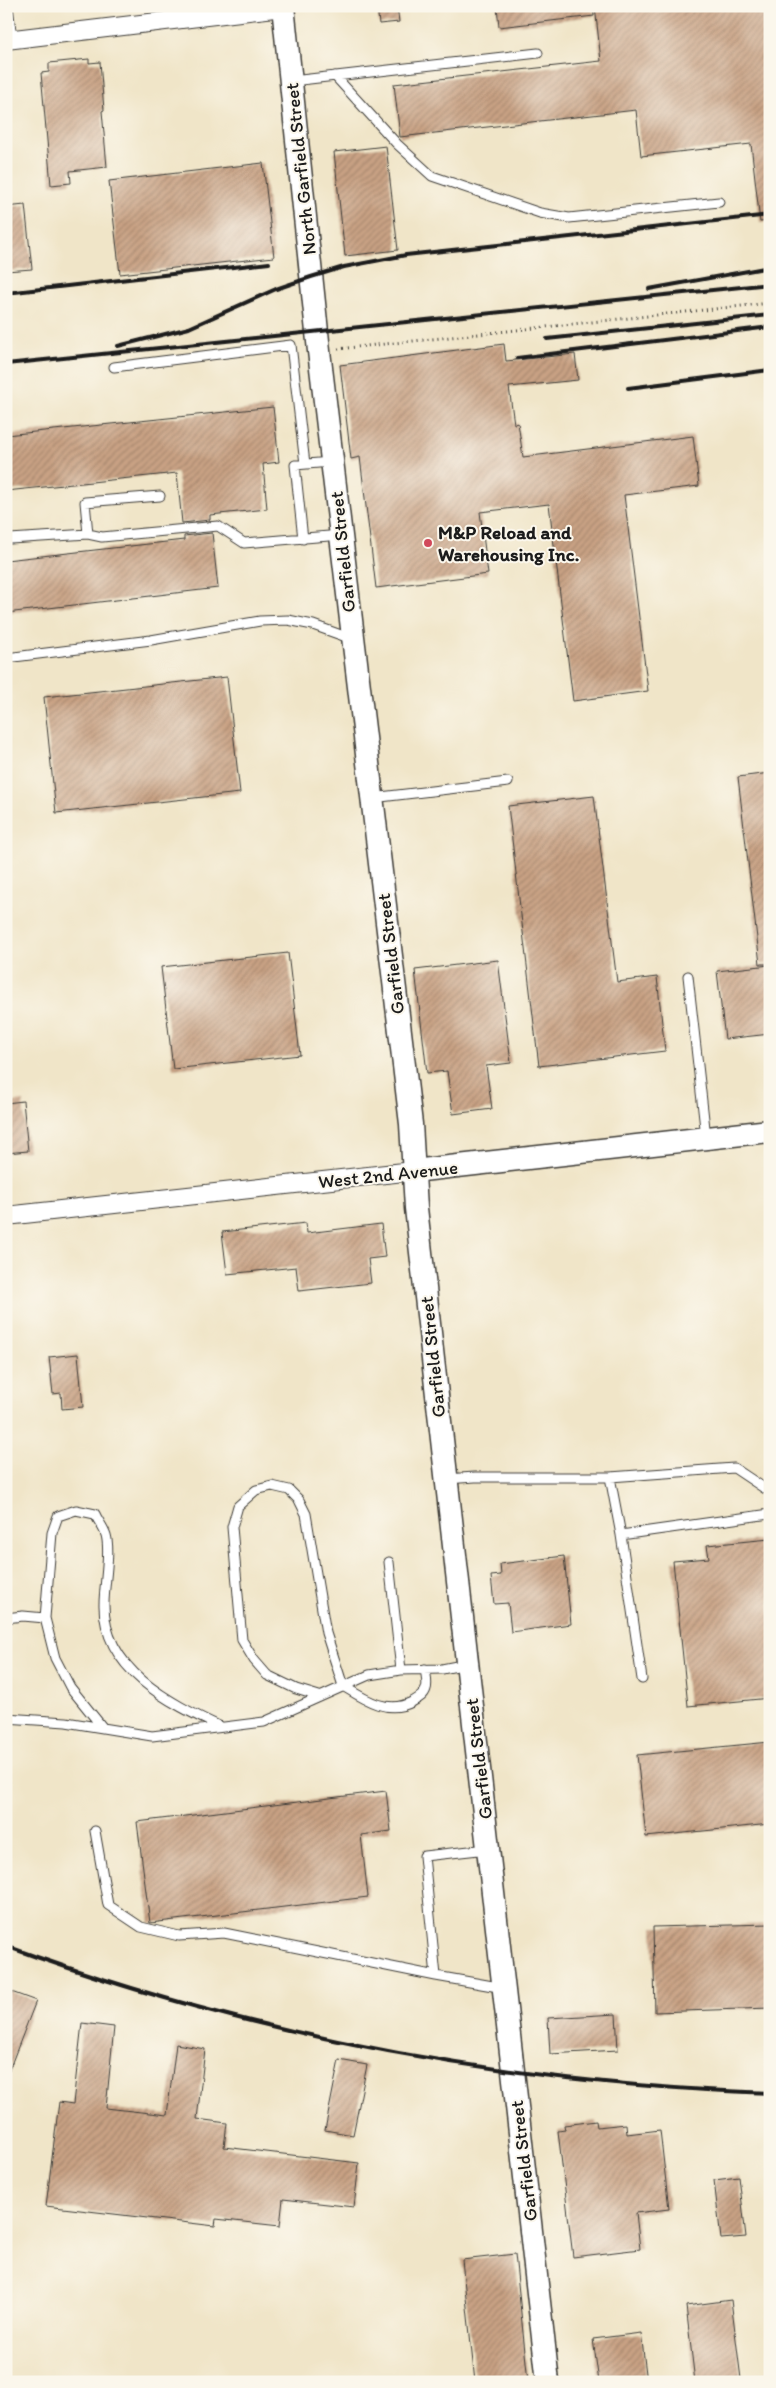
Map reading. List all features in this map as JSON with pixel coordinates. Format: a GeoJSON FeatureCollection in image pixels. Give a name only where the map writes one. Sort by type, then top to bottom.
{"type":"FeatureCollection","features":[{"type":"Feature","properties":{"kind":"street"},"geometry":{"type":"LineString","coordinates":[[9,39],[283,6]]}},
{"type":"Feature","properties":{"kind":"street","name":"North Garfield Street"},"geometry":{"type":"LineString","coordinates":[[283,6],[318,341]]}},
{"type":"Feature","properties":{"kind":"street","name":"Garfield Street"},"geometry":{"type":"LineString","coordinates":[[318,341],[411,1124],[413,1171],[446,1479],[548,2382]]}},
{"type":"Feature","properties":{"kind":"street","name":"West 2nd Avenue"},"geometry":{"type":"LineString","coordinates":[[6,1216],[770,1131]]}},
{"type":"Feature","properties":{"kind":"lane"},"geometry":{"type":"LineString","coordinates":[[8,6],[9,39]]}},
{"type":"Feature","properties":{"kind":"lane"},"geometry":{"type":"LineString","coordinates":[[292,81],[538,53]]}},
{"type":"Feature","properties":{"kind":"lane"},"geometry":{"type":"LineString","coordinates":[[335,76],[397,144],[432,176],[540,213],[569,218],[719,202]]}},
{"type":"Feature","properties":{"kind":"lane"},"geometry":{"type":"LineString","coordinates":[[114,366],[291,345],[306,464]]}},
{"type":"Feature","properties":{"kind":"lane"},"geometry":{"type":"LineString","coordinates":[[303,539],[295,466],[332,462]]}},
{"type":"Feature","properties":{"kind":"lane"},"geometry":{"type":"LineString","coordinates":[[88,534],[85,502],[160,496]]}},
{"type":"Feature","properties":{"kind":"lane"},"geometry":{"type":"LineString","coordinates":[[10,539],[88,534],[102,537],[218,526],[244,543],[341,535]]}},
{"type":"Feature","properties":{"kind":"lane"},"geometry":{"type":"LineString","coordinates":[[6,658],[151,640],[260,621],[288,620],[313,625],[352,639]]}},
{"type":"Feature","properties":{"kind":"lane"},"geometry":{"type":"LineString","coordinates":[[372,798],[508,782]]}},
{"type":"Feature","properties":{"kind":"lane"},"geometry":{"type":"LineString","coordinates":[[688,976],[706,1138]]}},
{"type":"Feature","properties":{"kind":"lane"},"geometry":{"type":"LineString","coordinates":[[446,1479],[475,1477],[610,1478],[734,1468],[770,1492]]}},
{"type":"Feature","properties":{"kind":"lane"},"geometry":{"type":"LineString","coordinates":[[610,1478],[621,1534],[642,1679]]}},
{"type":"Feature","properties":{"kind":"lane"},"geometry":{"type":"LineString","coordinates":[[319,1696],[296,1689],[267,1675],[254,1660],[242,1640],[232,1527],[238,1506],[256,1490],[272,1486],[289,1490],[299,1500],[306,1514],[326,1633],[343,1686],[368,1702],[394,1707],[406,1705],[422,1696],[426,1689],[426,1669]]}},
{"type":"Feature","properties":{"kind":"lane"},"geometry":{"type":"LineString","coordinates":[[103,1728],[70,1687],[55,1658],[45,1618],[52,1533],[58,1516],[76,1510],[95,1514],[106,1535],[104,1606],[108,1630],[117,1655],[144,1682],[180,1708],[223,1727]]}},
{"type":"Feature","properties":{"kind":"lane"},"geometry":{"type":"LineString","coordinates":[[621,1534],[770,1514]]}},
{"type":"Feature","properties":{"kind":"lane"},"geometry":{"type":"LineString","coordinates":[[388,1562],[401,1670]]}},
{"type":"Feature","properties":{"kind":"lane"},"geometry":{"type":"LineString","coordinates":[[6,1618],[23,1616],[45,1618]]}},
{"type":"Feature","properties":{"kind":"lane"},"geometry":{"type":"LineString","coordinates":[[6,1718],[66,1722],[152,1736],[264,1722],[369,1675],[467,1664]]}},
{"type":"Feature","properties":{"kind":"lane"},"geometry":{"type":"LineString","coordinates":[[95,1831],[108,1905],[141,1927],[179,1936],[224,1933],[504,1988]]}},
{"type":"Feature","properties":{"kind":"lane"},"geometry":{"type":"LineString","coordinates":[[436,1976],[424,1856],[488,1849]]}},
{"type":"Feature","properties":{"kind":"path"},"geometry":{"type":"LineString","coordinates":[[318,341],[770,303]]}},
{"type":"Feature","properties":{"kind":"building"},"geometry":{"type":"Polygon","coordinates":[[[377,6],[397,6],[399,22],[379,24],[377,6]]]}},
{"type":"Feature","properties":{"kind":"building"},"geometry":{"type":"Polygon","coordinates":[[[497,6],[593,6],[594,16],[499,27],[497,6]]]}},
{"type":"Feature","properties":{"kind":"building"},"geometry":{"type":"Polygon","coordinates":[[[595,6],[770,6],[770,221],[760,222],[751,144],[641,156],[636,110],[400,137],[394,84],[601,61],[595,6]]]}},
{"type":"Feature","properties":{"kind":"building"},"geometry":{"type":"Polygon","coordinates":[[[89,59],[89,63],[100,62],[107,167],[70,171],[71,183],[51,185],[41,73],[49,72],[49,63],[89,59]]]}},
{"type":"Feature","properties":{"kind":"building"},"geometry":{"type":"Polygon","coordinates":[[[386,146],[398,250],[345,256],[334,152],[386,146]]]}},
{"type":"Feature","properties":{"kind":"building"},"geometry":{"type":"Polygon","coordinates":[[[263,163],[274,257],[120,274],[109,181],[263,163]]]}},
{"type":"Feature","properties":{"kind":"building"},"geometry":{"type":"Polygon","coordinates":[[[25,205],[32,269],[6,271],[6,207],[25,205]]]}},
{"type":"Feature","properties":{"kind":"building","name":"M&P Reload and Warehousing Inc."},"geometry":{"type":"Polygon","coordinates":[[[504,344],[506,361],[575,354],[578,380],[509,387],[514,424],[518,423],[523,457],[693,436],[699,486],[624,495],[648,691],[573,701],[549,504],[480,512],[488,574],[376,588],[360,457],[351,459],[340,365],[504,344]]]}},
{"type":"Feature","properties":{"kind":"building"},"geometry":{"type":"Polygon","coordinates":[[[273,407],[279,462],[263,464],[267,509],[210,515],[210,520],[182,523],[177,473],[6,491],[6,435],[273,407]]]}},
{"type":"Feature","properties":{"kind":"building"},"geometry":{"type":"Polygon","coordinates":[[[212,533],[218,588],[6,613],[6,560],[184,540],[184,536],[212,533]]]}},
{"type":"Feature","properties":{"kind":"building"},"geometry":{"type":"Polygon","coordinates":[[[227,677],[240,793],[56,813],[44,697],[227,677]]]}},
{"type":"Feature","properties":{"kind":"building"},"geometry":{"type":"Polygon","coordinates":[[[770,773],[770,964],[760,964],[738,777],[770,773]]]}},
{"type":"Feature","properties":{"kind":"building"},"geometry":{"type":"Polygon","coordinates":[[[594,796],[617,982],[657,977],[665,1051],[539,1066],[508,806],[594,796]]]}},
{"type":"Feature","properties":{"kind":"building"},"geometry":{"type":"Polygon","coordinates":[[[288,953],[300,1055],[173,1069],[161,967],[288,953]]]}},
{"type":"Feature","properties":{"kind":"building"},"geometry":{"type":"Polygon","coordinates":[[[498,960],[511,1063],[486,1066],[492,1109],[453,1114],[447,1071],[427,1073],[415,970],[498,960]]]}},
{"type":"Feature","properties":{"kind":"building"},"geometry":{"type":"Polygon","coordinates":[[[770,965],[770,1034],[725,1039],[717,971],[770,965]]]}},
{"type":"Feature","properties":{"kind":"building"},"geometry":{"type":"Polygon","coordinates":[[[23,1101],[28,1151],[6,1153],[6,1103],[23,1101]]]}},
{"type":"Feature","properties":{"kind":"building"},"geometry":{"type":"Polygon","coordinates":[[[306,1223],[307,1233],[381,1224],[385,1257],[368,1259],[371,1283],[299,1291],[296,1267],[227,1274],[222,1232],[306,1223]]]}},
{"type":"Feature","properties":{"kind":"building"},"geometry":{"type":"Polygon","coordinates":[[[78,1354],[83,1407],[62,1409],[61,1393],[53,1394],[49,1357],[78,1354]]]}},
{"type":"Feature","properties":{"kind":"building"},"geometry":{"type":"Polygon","coordinates":[[[770,1539],[770,1698],[688,1706],[673,1561],[709,1558],[707,1545],[770,1539]]]}},
{"type":"Feature","properties":{"kind":"building"},"geometry":{"type":"Polygon","coordinates":[[[564,1556],[571,1624],[511,1632],[508,1603],[494,1604],[491,1576],[501,1575],[500,1564],[564,1556]]]}},
{"type":"Feature","properties":{"kind":"building"},"geometry":{"type":"Polygon","coordinates":[[[770,1742],[770,1824],[646,1837],[637,1755],[770,1742]]]}},
{"type":"Feature","properties":{"kind":"building"},"geometry":{"type":"Polygon","coordinates":[[[386,1791],[391,1831],[361,1835],[368,1897],[150,1923],[137,1822],[386,1791]]]}},
{"type":"Feature","properties":{"kind":"building"},"geometry":{"type":"Polygon","coordinates":[[[770,1924],[770,2008],[655,2012],[653,1927],[770,1924]]]}},
{"type":"Feature","properties":{"kind":"building"},"geometry":{"type":"Polygon","coordinates":[[[6,1990],[36,2001],[7,2075],[6,2075],[6,1990]]]}},
{"type":"Feature","properties":{"kind":"building"},"geometry":{"type":"Polygon","coordinates":[[[616,2014],[618,2050],[550,2054],[548,2018],[616,2014]]]}},
{"type":"Feature","properties":{"kind":"building"},"geometry":{"type":"Polygon","coordinates":[[[82,2023],[114,2027],[106,2108],[167,2115],[176,2044],[205,2049],[197,2119],[227,2123],[224,2147],[359,2163],[354,2207],[283,2199],[280,2226],[216,2219],[215,2226],[46,2206],[59,2102],[73,2104],[82,2023]]]}},
{"type":"Feature","properties":{"kind":"building"},"geometry":{"type":"Polygon","coordinates":[[[339,2060],[367,2065],[353,2135],[325,2130],[339,2060]]]}},
{"type":"Feature","properties":{"kind":"building"},"geometry":{"type":"Polygon","coordinates":[[[596,2121],[597,2127],[626,2124],[627,2134],[660,2130],[669,2209],[636,2213],[640,2249],[573,2257],[558,2131],[565,2130],[564,2125],[596,2121]]]}},
{"type":"Feature","properties":{"kind":"building"},"geometry":{"type":"Polygon","coordinates":[[[739,2177],[746,2237],[721,2239],[714,2180],[739,2177]]]}},
{"type":"Feature","properties":{"kind":"building"},"geometry":{"type":"Polygon","coordinates":[[[515,2254],[528,2382],[475,2382],[462,2260],[515,2254]]]}},
{"type":"Feature","properties":{"kind":"building"},"geometry":{"type":"Polygon","coordinates":[[[731,2300],[741,2379],[695,2382],[686,2306],[731,2300]]]}},
{"type":"Feature","properties":{"kind":"building"},"geometry":{"type":"Polygon","coordinates":[[[641,2333],[647,2382],[599,2382],[593,2339],[641,2333]]]}},
{"type":"Feature","properties":{"kind":"railway"},"geometry":{"type":"LineString","coordinates":[[118,346],[189,328],[276,289],[344,267],[406,255],[770,215]]}},
{"type":"Feature","properties":{"kind":"railway"},"geometry":{"type":"LineString","coordinates":[[6,293],[269,263]]}},
{"type":"Feature","properties":{"kind":"railway"},"geometry":{"type":"LineString","coordinates":[[649,289],[770,267]]}},
{"type":"Feature","properties":{"kind":"railway"},"geometry":{"type":"LineString","coordinates":[[6,364],[770,284]]}},
{"type":"Feature","properties":{"kind":"railway"},"geometry":{"type":"LineString","coordinates":[[547,339],[770,315]]}},
{"type":"Feature","properties":{"kind":"railway"},"geometry":{"type":"LineString","coordinates":[[517,358],[770,327]]}},
{"type":"Feature","properties":{"kind":"railway"},"geometry":{"type":"LineString","coordinates":[[628,388],[770,370]]}},
{"type":"Feature","properties":{"kind":"railway"},"geometry":{"type":"LineString","coordinates":[[6,1946],[99,1978],[192,2006],[287,2030],[382,2050],[478,2066],[575,2079],[672,2088],[770,2093]]}},
{"type":"Feature","properties":{"kind":"place","name":"M&P Reload and Warehousing Inc."},"geometry":{"type":"Point","coordinates":[428,543]}}]}
